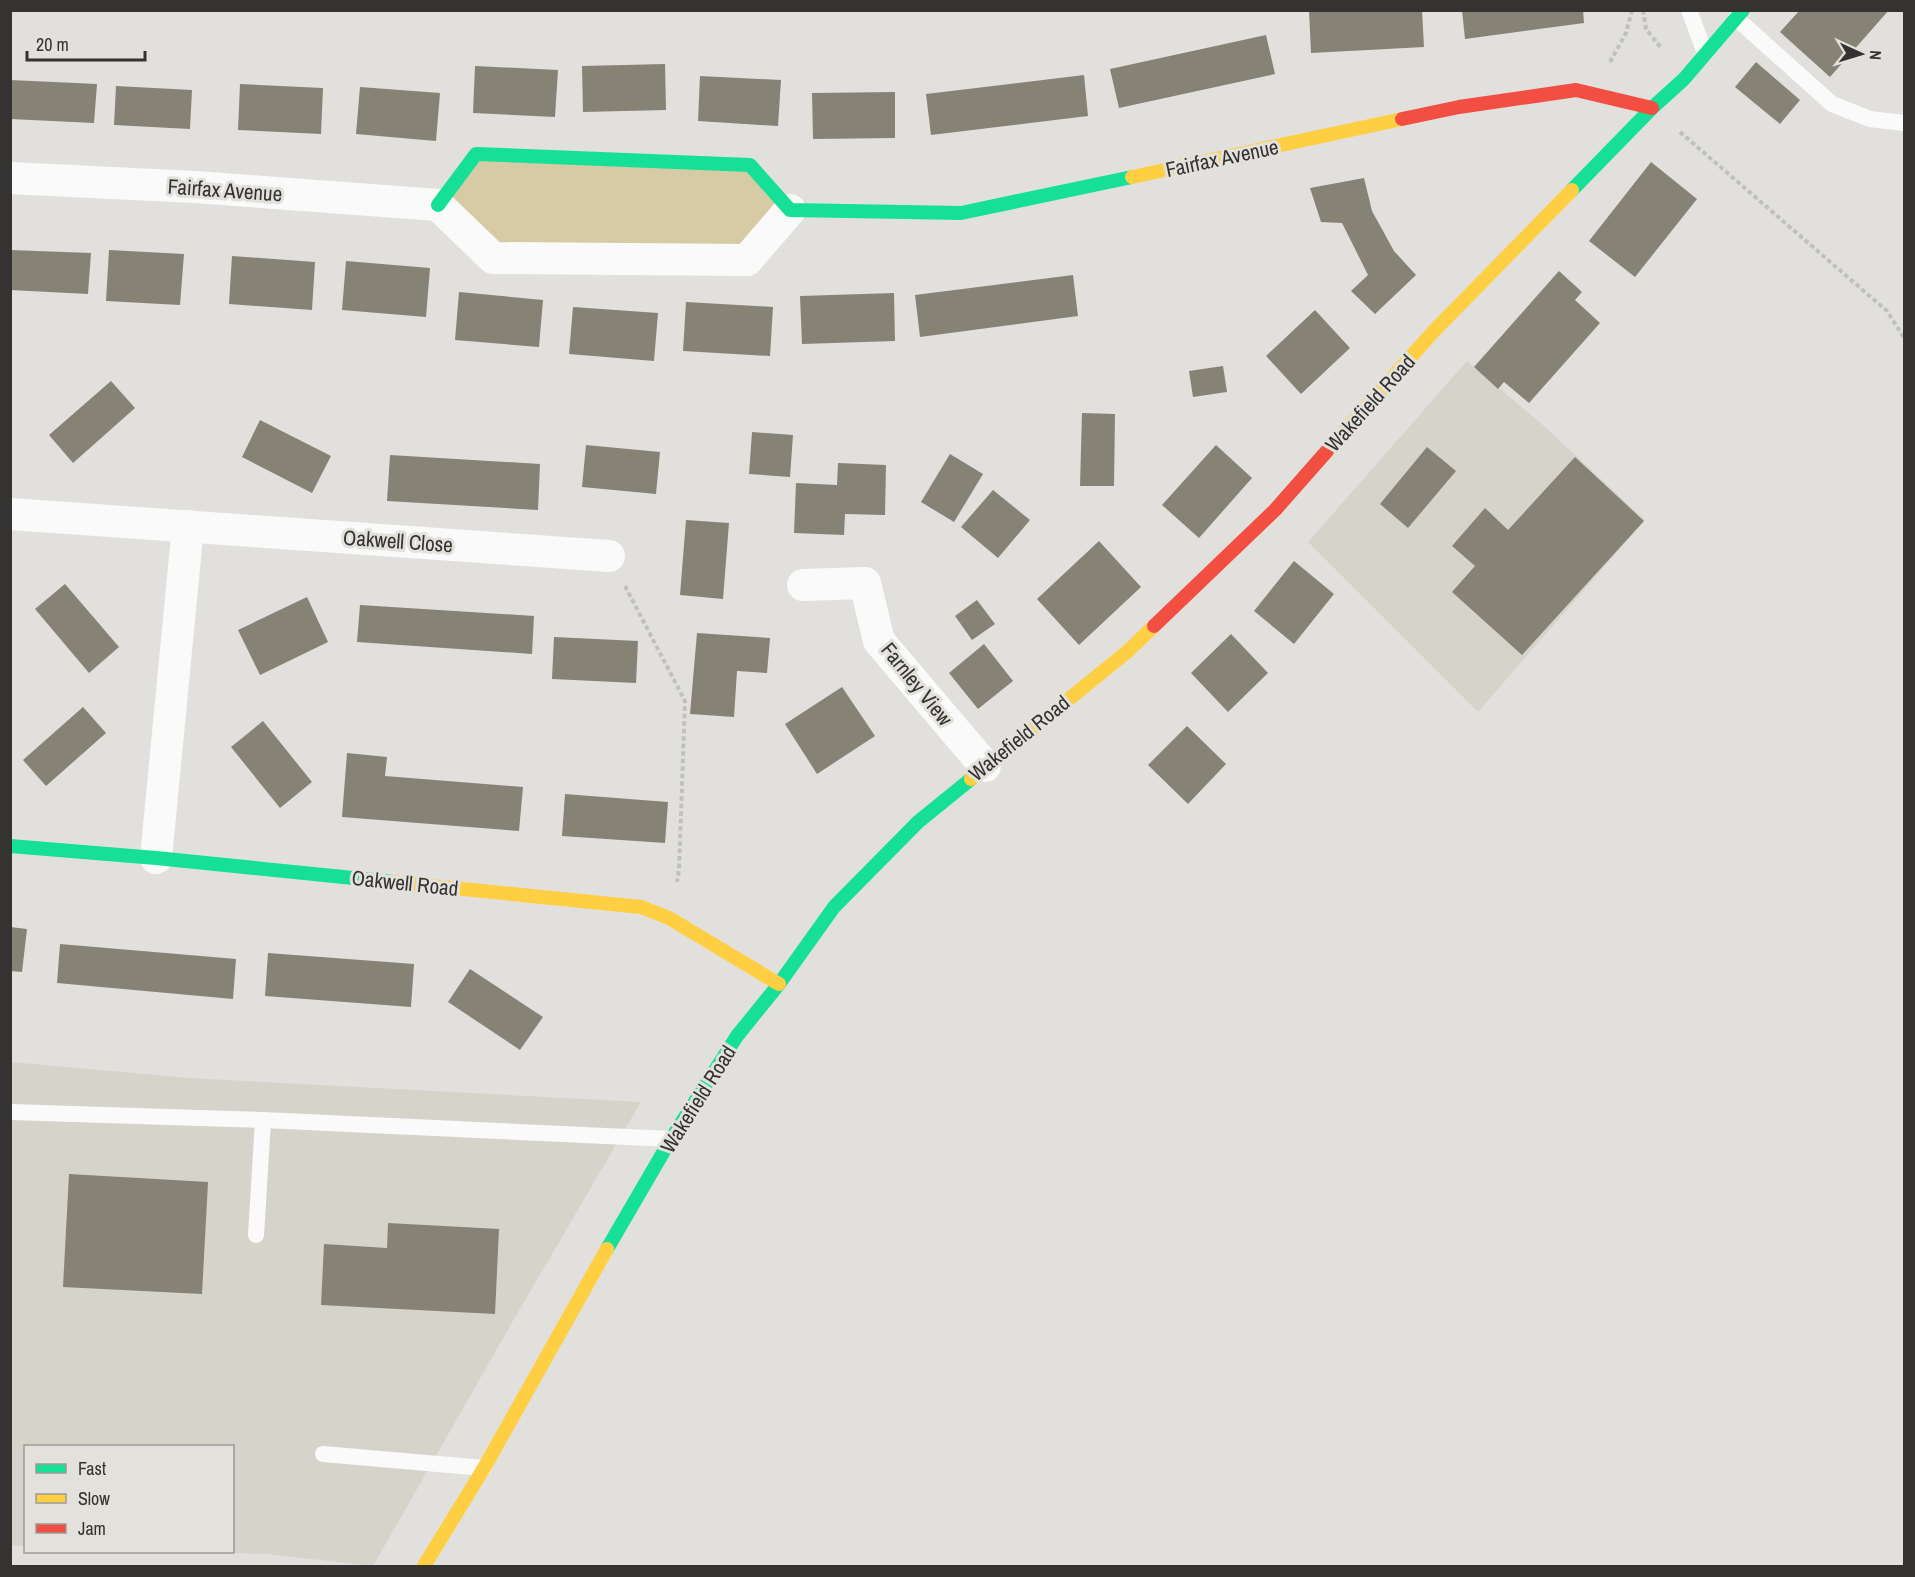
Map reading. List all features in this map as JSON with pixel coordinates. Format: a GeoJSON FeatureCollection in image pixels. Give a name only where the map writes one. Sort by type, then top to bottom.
{"type":"FeatureCollection","features":[{"type":"Feature","properties":{"kind":"street","name":"Wakefield Road"},"geometry":{"type":"LineString","coordinates":[[424,1566],[484,1468],[561,1328],[671,1139],[736,1036],[779,984],[834,908],[918,822],[1128,651],[1275,510],[1433,332],[1652,108],[1684,79],[1739,14]]}},
{"type":"Feature","properties":{"kind":"street","name":"Fairfax Avenue"},"geometry":{"type":"LineString","coordinates":[[790,210],[961,213],[1459,107],[1576,90],[1652,108]]}},
{"type":"Feature","properties":{"kind":"street"},"geometry":{"type":"LineString","coordinates":[[476,154],[750,165],[790,210],[747,260],[493,258],[438,206],[476,154]]}},
{"type":"Feature","properties":{"kind":"street","name":"Fairfax Avenue"},"geometry":{"type":"LineString","coordinates":[[10,178],[195,187],[438,206]]}},
{"type":"Feature","properties":{"kind":"street","name":"Oakwell Close"},"geometry":{"type":"LineString","coordinates":[[10,514],[609,556]]}},
{"type":"Feature","properties":{"kind":"street"},"geometry":{"type":"LineString","coordinates":[[156,858],[188,526]]}},
{"type":"Feature","properties":{"kind":"street","name":"Farnley View"},"geometry":{"type":"LineString","coordinates":[[803,585],[865,583],[879,641],[985,766]]}},
{"type":"Feature","properties":{"kind":"street","name":"Oakwell Road"},"geometry":{"type":"LineString","coordinates":[[10,846],[156,858],[641,907],[669,918],[779,984]]}},
{"type":"Feature","properties":{"kind":"lane"},"geometry":{"type":"LineString","coordinates":[[1689,10],[1705,54]]}},
{"type":"Feature","properties":{"kind":"lane"},"geometry":{"type":"LineString","coordinates":[[1739,14],[1832,104],[1870,119],[1905,123]]}},
{"type":"Feature","properties":{"kind":"lane"},"geometry":{"type":"LineString","coordinates":[[10,1112],[263,1120],[671,1139]]}},
{"type":"Feature","properties":{"kind":"lane"},"geometry":{"type":"LineString","coordinates":[[256,1235],[263,1120]]}},
{"type":"Feature","properties":{"kind":"lane"},"geometry":{"type":"LineString","coordinates":[[323,1454],[484,1468]]}},
{"type":"Feature","properties":{"kind":"path"},"geometry":{"type":"LineString","coordinates":[[1591,93],[1626,33],[1632,10]]}},
{"type":"Feature","properties":{"kind":"path"},"geometry":{"type":"LineString","coordinates":[[1652,108],[1887,312],[1905,338]]}},
{"type":"Feature","properties":{"kind":"path"},"geometry":{"type":"LineString","coordinates":[[609,556],[685,701],[679,870],[669,918]]}},
{"type":"Feature","properties":{"kind":"shaded area"},"geometry":{"type":"Polygon","coordinates":[[[476,154],[750,165],[790,210],[747,260],[493,258],[438,205],[476,154]]]}},
{"type":"Feature","properties":{"kind":"shaded area"},"geometry":{"type":"Polygon","coordinates":[[[1467,361],[1544,426],[1645,520],[1478,712],[1308,542],[1467,361]]]}},
{"type":"Feature","properties":{"kind":"shaded area"},"geometry":{"type":"Polygon","coordinates":[[[11,1062],[190,1078],[641,1102],[373,1566],[267,1554],[234,1553],[234,1445],[24,1445],[24,1546],[11,1545],[11,1062]]]}},
{"type":"Feature","properties":{"kind":"building"},"geometry":{"type":"Polygon","coordinates":[[[1309,10],[1422,10],[1424,47],[1311,53],[1309,10]]]}},
{"type":"Feature","properties":{"kind":"building"},"geometry":{"type":"Polygon","coordinates":[[[1462,10],[1583,10],[1584,23],[1465,39],[1462,10]]]}},
{"type":"Feature","properties":{"kind":"building"},"geometry":{"type":"Polygon","coordinates":[[[1800,10],[1889,10],[1830,77],[1780,32],[1800,10]]]}},
{"type":"Feature","properties":{"kind":"building"},"geometry":{"type":"Polygon","coordinates":[[[1266,35],[1275,74],[1119,108],[1110,69],[1266,35]]]}},
{"type":"Feature","properties":{"kind":"building"},"geometry":{"type":"Polygon","coordinates":[[[1756,62],[1800,100],[1780,124],[1735,87],[1756,62]]]}},
{"type":"Feature","properties":{"kind":"building"},"geometry":{"type":"Polygon","coordinates":[[[665,64],[666,110],[583,112],[582,66],[665,64]]]}},
{"type":"Feature","properties":{"kind":"building"},"geometry":{"type":"Polygon","coordinates":[[[475,66],[558,70],[555,117],[473,113],[475,66]]]}},
{"type":"Feature","properties":{"kind":"building"},"geometry":{"type":"Polygon","coordinates":[[[1084,75],[1088,116],[931,135],[926,94],[1084,75]]]}},
{"type":"Feature","properties":{"kind":"building"},"geometry":{"type":"Polygon","coordinates":[[[700,76],[781,80],[778,126],[698,121],[700,76]]]}},
{"type":"Feature","properties":{"kind":"building"},"geometry":{"type":"Polygon","coordinates":[[[10,80],[97,84],[94,123],[10,119],[10,80]]]}},
{"type":"Feature","properties":{"kind":"building"},"geometry":{"type":"Polygon","coordinates":[[[240,84],[323,88],[321,134],[238,130],[240,84]]]}},
{"type":"Feature","properties":{"kind":"building"},"geometry":{"type":"Polygon","coordinates":[[[116,86],[192,90],[190,129],[114,125],[116,86]]]}},
{"type":"Feature","properties":{"kind":"building"},"geometry":{"type":"Polygon","coordinates":[[[360,87],[440,93],[436,141],[356,134],[360,87]]]}},
{"type":"Feature","properties":{"kind":"building"},"geometry":{"type":"Polygon","coordinates":[[[895,92],[895,138],[813,139],[812,93],[895,92]]]}},
{"type":"Feature","properties":{"kind":"building"},"geometry":{"type":"Polygon","coordinates":[[[1651,162],[1697,199],[1635,277],[1589,241],[1651,162]]]}},
{"type":"Feature","properties":{"kind":"building"},"geometry":{"type":"Polygon","coordinates":[[[1364,178],[1372,211],[1394,251],[1416,275],[1375,314],[1351,291],[1368,275],[1342,223],[1321,222],[1310,188],[1364,178]]]}},
{"type":"Feature","properties":{"kind":"building"},"geometry":{"type":"Polygon","coordinates":[[[10,250],[91,253],[88,294],[10,290],[10,250]]]}},
{"type":"Feature","properties":{"kind":"building"},"geometry":{"type":"Polygon","coordinates":[[[109,250],[184,254],[180,305],[106,301],[109,250]]]}},
{"type":"Feature","properties":{"kind":"building"},"geometry":{"type":"Polygon","coordinates":[[[232,256],[315,262],[312,310],[229,304],[232,256]]]}},
{"type":"Feature","properties":{"kind":"building"},"geometry":{"type":"Polygon","coordinates":[[[346,261],[430,268],[426,317],[342,310],[346,261]]]}},
{"type":"Feature","properties":{"kind":"building"},"geometry":{"type":"Polygon","coordinates":[[[1559,271],[1582,292],[1575,300],[1600,323],[1529,403],[1504,382],[1498,389],[1474,367],[1559,271]]]}},
{"type":"Feature","properties":{"kind":"building"},"geometry":{"type":"Polygon","coordinates":[[[1073,275],[1078,316],[920,337],[915,295],[1073,275]]]}},
{"type":"Feature","properties":{"kind":"building"},"geometry":{"type":"Polygon","coordinates":[[[459,292],[543,300],[539,347],[455,340],[459,292]]]}},
{"type":"Feature","properties":{"kind":"building"},"geometry":{"type":"Polygon","coordinates":[[[894,293],[895,341],[802,344],[800,296],[894,293]]]}},
{"type":"Feature","properties":{"kind":"building"},"geometry":{"type":"Polygon","coordinates":[[[686,302],[773,307],[770,356],[683,351],[686,302]]]}},
{"type":"Feature","properties":{"kind":"building"},"geometry":{"type":"Polygon","coordinates":[[[573,307],[658,313],[654,361],[569,354],[573,307]]]}},
{"type":"Feature","properties":{"kind":"building"},"geometry":{"type":"Polygon","coordinates":[[[1315,310],[1350,348],[1301,394],[1266,356],[1315,310]]]}},
{"type":"Feature","properties":{"kind":"building"},"geometry":{"type":"Polygon","coordinates":[[[1223,366],[1227,392],[1193,397],[1189,371],[1223,366]]]}},
{"type":"Feature","properties":{"kind":"building"},"geometry":{"type":"Polygon","coordinates":[[[111,381],[135,408],[73,463],[49,435],[111,381]]]}},
{"type":"Feature","properties":{"kind":"building"},"geometry":{"type":"Polygon","coordinates":[[[1082,413],[1115,414],[1114,486],[1080,486],[1082,413]]]}},
{"type":"Feature","properties":{"kind":"building"},"geometry":{"type":"Polygon","coordinates":[[[260,420],[331,456],[312,493],[242,457],[260,420]]]}},
{"type":"Feature","properties":{"kind":"building"},"geometry":{"type":"Polygon","coordinates":[[[752,432],[793,435],[790,477],[749,474],[752,432]]]}},
{"type":"Feature","properties":{"kind":"building"},"geometry":{"type":"Polygon","coordinates":[[[586,445],[660,452],[656,494],[582,487],[586,445]]]}},
{"type":"Feature","properties":{"kind":"building"},"geometry":{"type":"Polygon","coordinates":[[[1216,445],[1252,478],[1199,538],[1162,505],[1216,445]]]}},
{"type":"Feature","properties":{"kind":"building"},"geometry":{"type":"Polygon","coordinates":[[[1427,447],[1456,471],[1408,528],[1380,504],[1427,447]]]}},
{"type":"Feature","properties":{"kind":"building"},"geometry":{"type":"Polygon","coordinates":[[[950,454],[983,474],[954,522],[921,502],[950,454]]]}},
{"type":"Feature","properties":{"kind":"building"},"geometry":{"type":"Polygon","coordinates":[[[390,455],[540,464],[538,510],[387,501],[390,455]]]}},
{"type":"Feature","properties":{"kind":"building"},"geometry":{"type":"Polygon","coordinates":[[[1575,457],[1644,521],[1522,655],[1452,592],[1475,566],[1452,546],[1485,508],[1508,530],[1575,457]]]}},
{"type":"Feature","properties":{"kind":"building"},"geometry":{"type":"Polygon","coordinates":[[[838,463],[886,465],[885,515],[845,514],[844,535],[794,533],[796,483],[837,485],[838,463]]]}},
{"type":"Feature","properties":{"kind":"building"},"geometry":{"type":"Polygon","coordinates":[[[993,490],[1030,520],[998,558],[961,527],[993,490]]]}},
{"type":"Feature","properties":{"kind":"building"},"geometry":{"type":"Polygon","coordinates":[[[686,520],[729,523],[723,599],[680,595],[686,520]]]}},
{"type":"Feature","properties":{"kind":"building"},"geometry":{"type":"Polygon","coordinates":[[[1099,541],[1141,587],[1079,645],[1037,599],[1099,541]]]}},
{"type":"Feature","properties":{"kind":"building"},"geometry":{"type":"Polygon","coordinates":[[[1294,561],[1334,594],[1294,644],[1254,611],[1294,561]]]}},
{"type":"Feature","properties":{"kind":"building"},"geometry":{"type":"Polygon","coordinates":[[[65,584],[119,647],[89,673],[35,609],[65,584]]]}},
{"type":"Feature","properties":{"kind":"building"},"geometry":{"type":"Polygon","coordinates":[[[307,597],[328,642],[260,675],[238,630],[307,597]]]}},
{"type":"Feature","properties":{"kind":"building"},"geometry":{"type":"Polygon","coordinates":[[[977,600],[995,624],[972,640],[955,616],[977,600]]]}},
{"type":"Feature","properties":{"kind":"building"},"geometry":{"type":"Polygon","coordinates":[[[360,605],[534,616],[532,654],[357,642],[360,605]]]}},
{"type":"Feature","properties":{"kind":"building"},"geometry":{"type":"Polygon","coordinates":[[[697,633],[770,638],[767,673],[737,671],[734,717],[690,714],[697,633]]]}},
{"type":"Feature","properties":{"kind":"building"},"geometry":{"type":"Polygon","coordinates":[[[1231,634],[1268,673],[1228,712],[1191,673],[1231,634]]]}},
{"type":"Feature","properties":{"kind":"building"},"geometry":{"type":"Polygon","coordinates":[[[554,637],[638,641],[636,683],[552,679],[554,637]]]}},
{"type":"Feature","properties":{"kind":"building"},"geometry":{"type":"Polygon","coordinates":[[[984,644],[1013,681],[978,709],[949,673],[984,644]]]}},
{"type":"Feature","properties":{"kind":"building"},"geometry":{"type":"Polygon","coordinates":[[[842,687],[875,736],[817,774],[785,724],[842,687]]]}},
{"type":"Feature","properties":{"kind":"building"},"geometry":{"type":"Polygon","coordinates":[[[83,707],[106,733],[46,786],[23,760],[83,707]]]}},
{"type":"Feature","properties":{"kind":"building"},"geometry":{"type":"Polygon","coordinates":[[[263,721],[312,782],[280,808],[231,747],[263,721]]]}},
{"type":"Feature","properties":{"kind":"building"},"geometry":{"type":"Polygon","coordinates":[[[1187,726],[1226,764],[1188,804],[1148,765],[1187,726]]]}},
{"type":"Feature","properties":{"kind":"building"},"geometry":{"type":"Polygon","coordinates":[[[347,753],[387,757],[385,776],[523,787],[519,831],[342,817],[347,753]]]}},
{"type":"Feature","properties":{"kind":"building"},"geometry":{"type":"Polygon","coordinates":[[[565,794],[668,802],[665,843],[562,836],[565,794]]]}},
{"type":"Feature","properties":{"kind":"building"},"geometry":{"type":"Polygon","coordinates":[[[10,927],[27,929],[22,972],[10,971],[10,927]]]}},
{"type":"Feature","properties":{"kind":"building"},"geometry":{"type":"Polygon","coordinates":[[[60,944],[236,959],[233,999],[57,983],[60,944]]]}},
{"type":"Feature","properties":{"kind":"building"},"geometry":{"type":"Polygon","coordinates":[[[268,953],[414,964],[411,1007],[265,996],[268,953]]]}},
{"type":"Feature","properties":{"kind":"building"},"geometry":{"type":"Polygon","coordinates":[[[470,969],[543,1017],[520,1050],[448,1002],[470,969]]]}},
{"type":"Feature","properties":{"kind":"building"},"geometry":{"type":"Polygon","coordinates":[[[69,1174],[208,1182],[202,1294],[63,1287],[69,1174]]]}},
{"type":"Feature","properties":{"kind":"building"},"geometry":{"type":"Polygon","coordinates":[[[388,1223],[499,1229],[495,1314],[321,1305],[324,1244],[387,1248],[388,1223]]]}},
{"type":"Feature","properties":{"kind":"traffic: fast"},"geometry":{"type":"LineString","coordinates":[[1572,190],[1652,108],[1684,79],[1743,10]]}},
{"type":"Feature","properties":{"kind":"traffic: fast"},"geometry":{"type":"LineString","coordinates":[[438,205],[476,154],[750,165],[790,210],[961,213],[1132,177]]}},
{"type":"Feature","properties":{"kind":"traffic: fast"},"geometry":{"type":"LineString","coordinates":[[607,1249],[671,1139],[737,1036],[779,984],[834,907],[918,822],[971,779]]}},
{"type":"Feature","properties":{"kind":"traffic: fast"},"geometry":{"type":"LineString","coordinates":[[10,846],[393,882]]}},
{"type":"Feature","properties":{"kind":"traffic: slow"},"geometry":{"type":"LineString","coordinates":[[1132,177],[1402,119]]}},
{"type":"Feature","properties":{"kind":"traffic: slow"},"geometry":{"type":"LineString","coordinates":[[1327,451],[1433,332],[1572,190]]}},
{"type":"Feature","properties":{"kind":"traffic: slow"},"geometry":{"type":"LineString","coordinates":[[971,779],[1128,651],[1154,626]]}},
{"type":"Feature","properties":{"kind":"traffic: slow"},"geometry":{"type":"LineString","coordinates":[[393,882],[641,907],[669,918],[779,984]]}},
{"type":"Feature","properties":{"kind":"traffic: slow"},"geometry":{"type":"LineString","coordinates":[[424,1566],[484,1468],[607,1249]]}},
{"type":"Feature","properties":{"kind":"traffic: jam"},"geometry":{"type":"LineString","coordinates":[[1402,119],[1459,107],[1576,90],[1652,108]]}},
{"type":"Feature","properties":{"kind":"traffic: jam"},"geometry":{"type":"LineString","coordinates":[[1154,626],[1275,510],[1327,451]]}}]}
